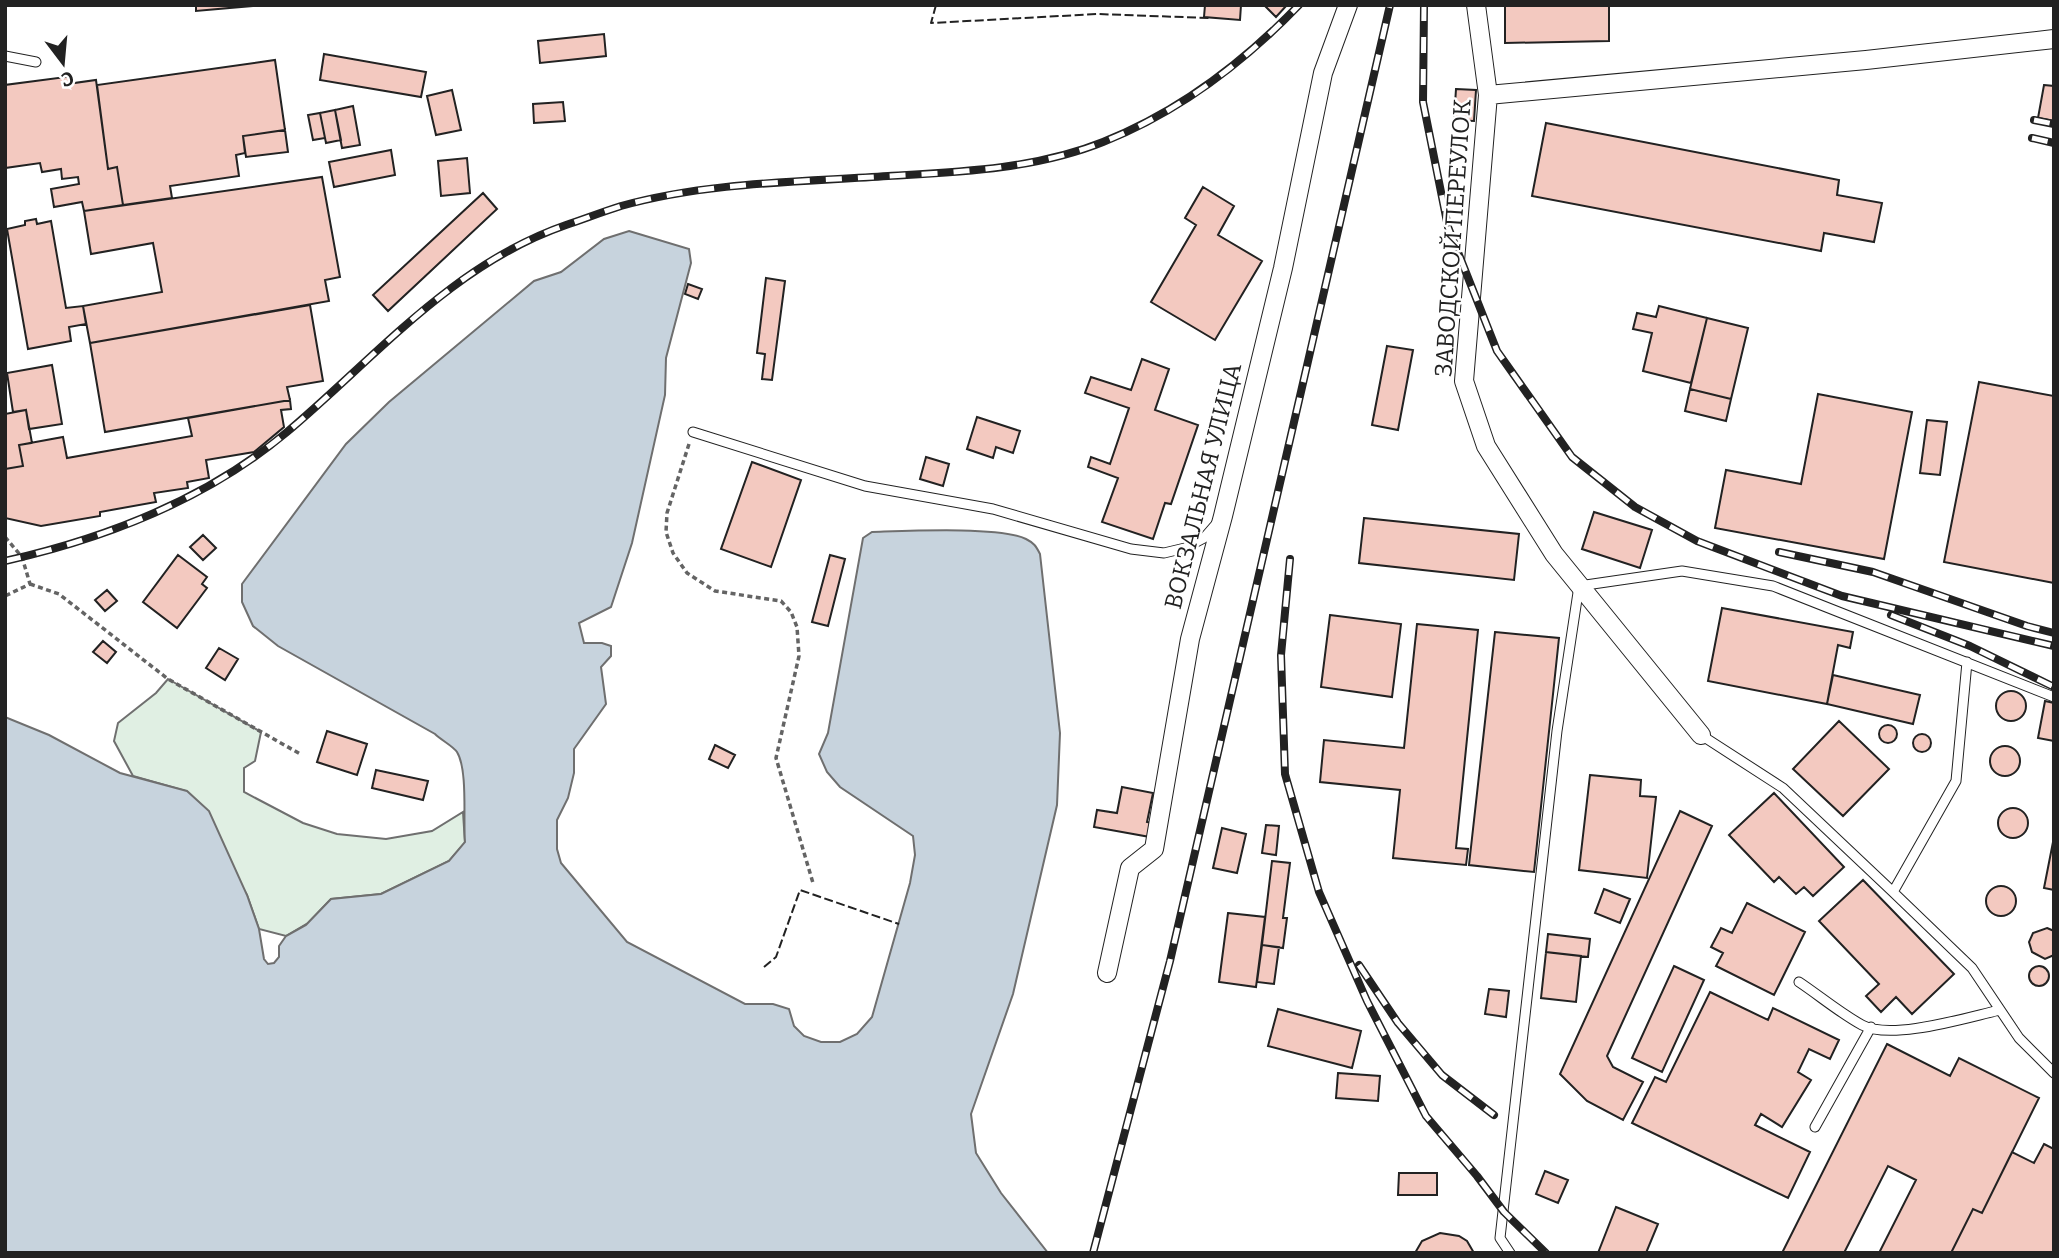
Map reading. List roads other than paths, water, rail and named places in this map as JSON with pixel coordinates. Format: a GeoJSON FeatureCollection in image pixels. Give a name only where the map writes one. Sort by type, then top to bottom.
{"type":"FeatureCollection","features":[{"type":"Feature","properties":{"kind":"street","name":"ВОКЗАЛЬНАЯ УЛИЦА"},"geometry":{"type":"LineString","coordinates":[[1107,973],[1130,868],[1154,849],[1190,639],[1223,516],[1283,268],[1323,73],[1348,5]]}},
{"type":"Feature","properties":{"kind":"street","name":"ЗАВОДСКОЙ ПЕРЕУЛОК"},"geometry":{"type":"LineString","coordinates":[[1476,5],[1488,95],[1464,381],[1486,446],[1554,554],[1701,735]]}},
{"type":"Feature","properties":{"kind":"street"},"geometry":{"type":"LineString","coordinates":[[1488,95],[1866,60],[2054,39]]}},
{"type":"Feature","properties":{"kind":"lane"},"geometry":{"type":"LineString","coordinates":[[5,56],[36,62]]}},
{"type":"Feature","properties":{"kind":"lane"},"geometry":{"type":"LineString","coordinates":[[693,432],[865,486],[993,509],[1131,549],[1164,553],[1185,548],[1203,538],[1223,516]]}},
{"type":"Feature","properties":{"kind":"lane"},"geometry":{"type":"LineString","coordinates":[[1510,1253],[1500,1238],[1558,731],[1579,586],[1682,571],[1773,586],[2054,697]]}},
{"type":"Feature","properties":{"kind":"lane"},"geometry":{"type":"LineString","coordinates":[[1894,892],[1956,781],[1967,663]]}},
{"type":"Feature","properties":{"kind":"lane"},"geometry":{"type":"LineString","coordinates":[[1701,735],[1783,788],[1894,892],[1972,968],[2019,1038],[2054,1073]]}},
{"type":"Feature","properties":{"kind":"lane"},"geometry":{"type":"LineString","coordinates":[[1799,982],[1864,1026],[1871,1027],[1913,1029],[2000,1010]]}},
{"type":"Feature","properties":{"kind":"lane"},"geometry":{"type":"LineString","coordinates":[[1815,1127],[1871,1027]]}},
{"type":"Feature","properties":{"kind":"railway"},"geometry":{"type":"LineString","coordinates":[[5,561],[81,541],[118,528],[190,496],[224,477],[287,432],[452,288],[487,263],[525,242],[621,206],[687,192],[754,184],[970,171],[1025,164],[1077,151],[1131,130],[1184,101],[1255,47],[1299,5]]}},
{"type":"Feature","properties":{"kind":"railway"},"geometry":{"type":"LineString","coordinates":[[1093,1253],[1170,961],[1390,5]]}},
{"type":"Feature","properties":{"kind":"railway"},"geometry":{"type":"LineString","coordinates":[[1424,5],[1423,102],[1448,227],[1497,351],[1572,457],[1635,507],[1697,541],[1842,596],[2054,646]]}},
{"type":"Feature","properties":{"kind":"railway"},"geometry":{"type":"LineString","coordinates":[[2034,120],[2054,124]]}},
{"type":"Feature","properties":{"kind":"railway"},"geometry":{"type":"LineString","coordinates":[[2032,138],[2054,143]]}},
{"type":"Feature","properties":{"kind":"railway"},"geometry":{"type":"LineString","coordinates":[[1779,552],[1873,572],[2054,633]]}},
{"type":"Feature","properties":{"kind":"railway"},"geometry":{"type":"LineString","coordinates":[[1290,559],[1281,655],[1285,774],[1319,892],[1367,1001],[1426,1116],[1504,1212],[1546,1253]]}},
{"type":"Feature","properties":{"kind":"railway"},"geometry":{"type":"LineString","coordinates":[[1891,615],[1970,646],[2054,687]]}},
{"type":"Feature","properties":{"kind":"railway"},"geometry":{"type":"LineString","coordinates":[[1359,965],[1398,1023],[1442,1075],[1494,1115]]}}]}
